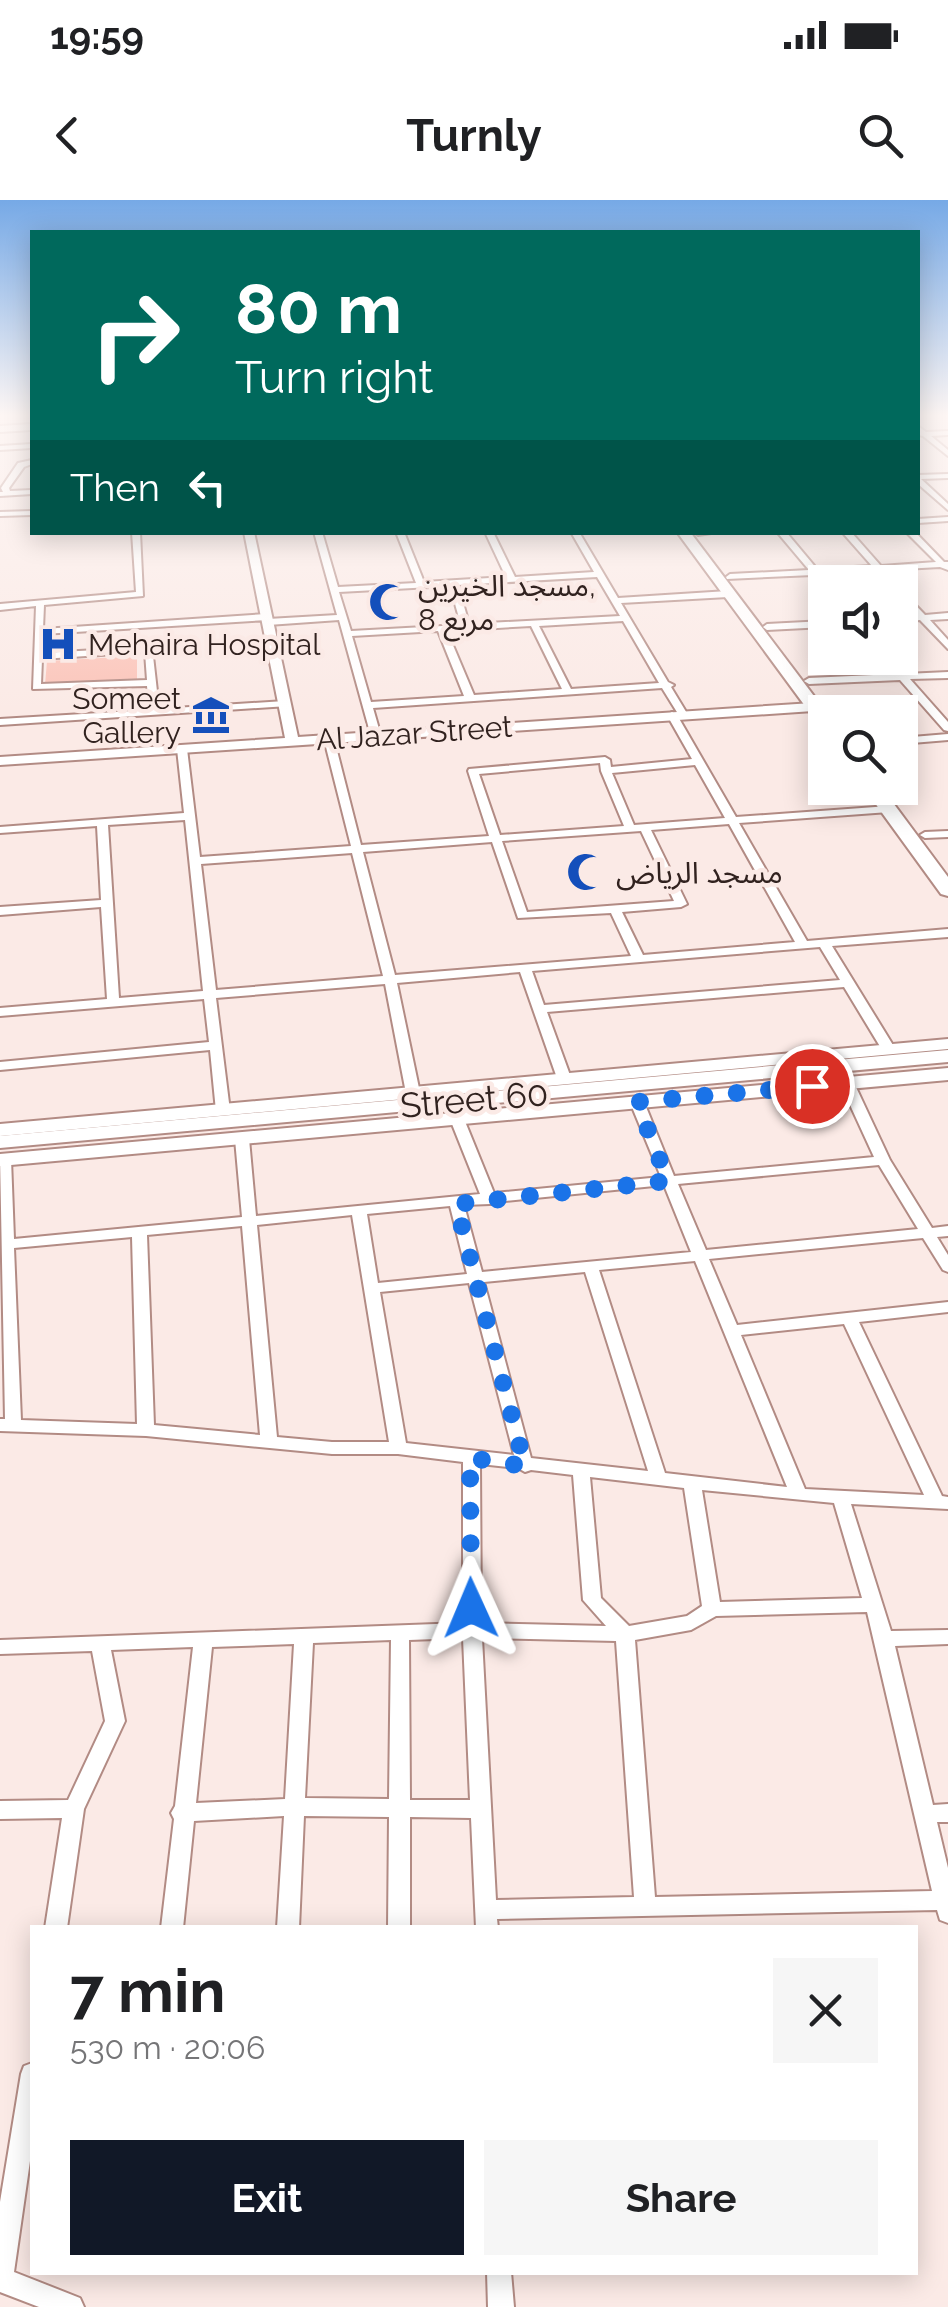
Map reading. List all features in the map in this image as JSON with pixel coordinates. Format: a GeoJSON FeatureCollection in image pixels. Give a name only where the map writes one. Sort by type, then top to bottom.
{"type":"FeatureCollection","features":[{"type":"Feature","properties":{"kind":"main road"},"geometry":{"type":"LineString","coordinates":[[684,535],[811,695]]}},
{"type":"Feature","properties":{"kind":"main road"},"geometry":{"type":"LineString","coordinates":[[699,535],[816,695]]}},
{"type":"Feature","properties":{"kind":"main road"},"geometry":{"type":"LineString","coordinates":[[886,805],[948,890]]}},
{"type":"Feature","properties":{"kind":"main road"},"geometry":{"type":"LineString","coordinates":[[902,805],[948,865]]}},
{"type":"Feature","properties":{"kind":"main road","name":"Street 60"},"geometry":{"type":"LineString","coordinates":[[406,1107],[457,1119],[947,1072]]}},
{"type":"Feature","properties":{"kind":"main road","name":"Street 60"},"geometry":{"type":"LineString","coordinates":[[4,1144],[242,1138],[406,1107],[593,1081],[947,1072]]}},
{"type":"Feature","properties":{"kind":"main road","name":"Street 60"},"geometry":{"type":"LineString","coordinates":[[4,1144],[368,1117]]}},
{"type":"Feature","properties":{"kind":"street"},"geometry":{"type":"LineString","coordinates":[[920,521],[948,519]]}},
{"type":"Feature","properties":{"kind":"street"},"geometry":{"type":"LineString","coordinates":[[0,607],[140,594],[136,535]]}},
{"type":"Feature","properties":{"kind":"street"},"geometry":{"type":"LineString","coordinates":[[250,535],[292,742]]}},
{"type":"Feature","properties":{"kind":"street"},"geometry":{"type":"LineString","coordinates":[[319,535],[338,590],[376,736]]}},
{"type":"Feature","properties":{"kind":"street"},"geometry":{"type":"LineString","coordinates":[[401,535],[422,584]]}},
{"type":"Feature","properties":{"kind":"street"},"geometry":{"type":"LineString","coordinates":[[491,535],[512,580]]}},
{"type":"Feature","properties":{"kind":"street"},"geometry":{"type":"LineString","coordinates":[[577,535],[623,618],[669,686],[696,762],[802,943]]}},
{"type":"Feature","properties":{"kind":"street"},"geometry":{"type":"LineString","coordinates":[[784,535],[809,565]]}},
{"type":"Feature","properties":{"kind":"street"},"geometry":{"type":"LineString","coordinates":[[849,535],[874,565]]}},
{"type":"Feature","properties":{"kind":"street"},"geometry":{"type":"LineString","coordinates":[[913,535],[946,566]]}},
{"type":"Feature","properties":{"kind":"street"},"geometry":{"type":"LineString","coordinates":[[918,567],[946,566]]}},
{"type":"Feature","properties":{"kind":"street"},"geometry":{"type":"LineString","coordinates":[[730,576],[808,572]]}},
{"type":"Feature","properties":{"kind":"street"},"geometry":{"type":"LineString","coordinates":[[338,590],[599,574]]}},
{"type":"Feature","properties":{"kind":"street"},"geometry":{"type":"LineString","coordinates":[[453,582],[466,628]]}},
{"type":"Feature","properties":{"kind":"street"},"geometry":{"type":"LineString","coordinates":[[614,601],[728,594]]}},
{"type":"Feature","properties":{"kind":"street"},"geometry":{"type":"LineString","coordinates":[[40,604],[40,688],[150,683]]}},
{"type":"Feature","properties":{"kind":"street"},"geometry":{"type":"LineString","coordinates":[[918,613],[948,646]]}},
{"type":"Feature","properties":{"kind":"street"},"geometry":{"type":"LineString","coordinates":[[918,618],[948,616]]}},
{"type":"Feature","properties":{"kind":"street"},"geometry":{"type":"LineString","coordinates":[[38,632],[344,617]]}},
{"type":"Feature","properties":{"kind":"street"},"geometry":{"type":"LineString","coordinates":[[348,634],[623,618]]}},
{"type":"Feature","properties":{"kind":"street"},"geometry":{"type":"LineString","coordinates":[[534,624],[568,692]]}},
{"type":"Feature","properties":{"kind":"street"},"geometry":{"type":"LineString","coordinates":[[768,628],[808,625]]}},
{"type":"Feature","properties":{"kind":"street"},"geometry":{"type":"LineString","coordinates":[[442,629],[470,698]]}},
{"type":"Feature","properties":{"kind":"street"},"geometry":{"type":"LineString","coordinates":[[39,656],[144,648],[150,651],[154,712]]}},
{"type":"Feature","properties":{"kind":"street"},"geometry":{"type":"LineString","coordinates":[[809,682],[901,675],[948,728]]}},
{"type":"Feature","properties":{"kind":"street"},"geometry":{"type":"LineString","coordinates":[[918,675],[948,675]]}},
{"type":"Feature","properties":{"kind":"street"},"geometry":{"type":"LineString","coordinates":[[368,705],[669,686]]}},
{"type":"Feature","properties":{"kind":"street"},"geometry":{"type":"LineString","coordinates":[[0,722],[285,704]]}},
{"type":"Feature","properties":{"kind":"street","name":"Al Jazar Street"},"geometry":{"type":"LineString","coordinates":[[0,761],[678,715],[808,712]]}},
{"type":"Feature","properties":{"kind":"street"},"geometry":{"type":"LineString","coordinates":[[918,740],[948,737]]}},
{"type":"Feature","properties":{"kind":"street"},"geometry":{"type":"LineString","coordinates":[[329,739],[390,980],[406,1107]]}},
{"type":"Feature","properties":{"kind":"street"},"geometry":{"type":"LineString","coordinates":[[182,749],[213,993],[223,1110]]}},
{"type":"Feature","properties":{"kind":"street"},"geometry":{"type":"LineString","coordinates":[[605,760],[606,771],[681,904],[522,916],[493,838],[476,768],[605,760]]}},
{"type":"Feature","properties":{"kind":"street"},"geometry":{"type":"LineString","coordinates":[[606,771],[696,762]]}},
{"type":"Feature","properties":{"kind":"street"},"geometry":{"type":"LineString","coordinates":[[196,861],[889,809]]}},
{"type":"Feature","properties":{"kind":"street"},"geometry":{"type":"LineString","coordinates":[[0,830],[190,816]]}},
{"type":"Feature","properties":{"kind":"street"},"geometry":{"type":"LineString","coordinates":[[102,823],[113,1002]]}},
{"type":"Feature","properties":{"kind":"street"},"geometry":{"type":"LineString","coordinates":[[925,835],[948,834]]}},
{"type":"Feature","properties":{"kind":"street"},"geometry":{"type":"LineString","coordinates":[[0,911],[104,903]]}},
{"type":"Feature","properties":{"kind":"street"},"geometry":{"type":"LineString","coordinates":[[615,910],[638,957]]}},
{"type":"Feature","properties":{"kind":"street"},"geometry":{"type":"LineString","coordinates":[[0,1012],[948,933]]}},
{"type":"Feature","properties":{"kind":"street"},"geometry":{"type":"LineString","coordinates":[[823,942],[889,1050]]}},
{"type":"Feature","properties":{"kind":"street"},"geometry":{"type":"LineString","coordinates":[[524,967],[564,1078]]}},
{"type":"Feature","properties":{"kind":"street"},"geometry":{"type":"LineString","coordinates":[[539,1008],[846,982]]}},
{"type":"Feature","properties":{"kind":"street"},"geometry":{"type":"LineString","coordinates":[[850,1319],[942,1503],[798,1495],[525,1466],[398,1448],[332,1448],[146,1430],[6,1424],[8,1244],[4,1144],[223,1110],[406,1107],[564,1078],[593,1081],[948,1044]]}},
{"type":"Feature","properties":{"kind":"street"},"geometry":{"type":"LineString","coordinates":[[0,1066],[216,1045]]}},
{"type":"Feature","properties":{"kind":"street"},"geometry":{"type":"LineString","coordinates":[[847,1083],[883,1160],[948,1268]]}},
{"type":"Feature","properties":{"kind":"street"},"geometry":{"type":"LineString","coordinates":[[637,1102],[798,1495]]}},
{"type":"Feature","properties":{"kind":"street"},"geometry":{"type":"LineString","coordinates":[[457,1119],[490,1200]]}},
{"type":"Feature","properties":{"kind":"street"},"geometry":{"type":"LineString","coordinates":[[242,1138],[269,1440]]}},
{"type":"Feature","properties":{"kind":"street"},"geometry":{"type":"LineString","coordinates":[[8,1244],[883,1160]]}},
{"type":"Feature","properties":{"kind":"street"},"geometry":{"type":"LineString","coordinates":[[456,1204],[480,1278],[525,1466]]}},
{"type":"Feature","properties":{"kind":"street"},"geometry":{"type":"LineString","coordinates":[[359,1212],[398,1448]]}},
{"type":"Feature","properties":{"kind":"street"},"geometry":{"type":"LineString","coordinates":[[374,1288],[948,1231]]}},
{"type":"Feature","properties":{"kind":"street"},"geometry":{"type":"LineString","coordinates":[[138,1232],[146,1430]]}},
{"type":"Feature","properties":{"kind":"street"},"geometry":{"type":"LineString","coordinates":[[590,1266],[659,1480]]}},
{"type":"Feature","properties":{"kind":"street"},"geometry":{"type":"LineString","coordinates":[[730,1332],[948,1307]]}},
{"type":"Feature","properties":{"kind":"street"},"geometry":{"type":"LineString","coordinates":[[470,1458],[472,1630],[487,1919],[645,1904],[946,1906],[884,1638],[841,1499]]}},
{"type":"Feature","properties":{"kind":"street"},"geometry":{"type":"LineString","coordinates":[[581,1472],[592,1600],[625,1634],[645,1904]]}},
{"type":"Feature","properties":{"kind":"street"},"geometry":{"type":"LineString","coordinates":[[692,1482],[712,1609]]}},
{"type":"Feature","properties":{"kind":"street"},"geometry":{"type":"LineString","coordinates":[[0,1647],[472,1630],[625,1634],[691,1623],[712,1609],[872,1605]]}},
{"type":"Feature","properties":{"kind":"street"},"geometry":{"type":"LineString","coordinates":[[399,1925],[400,1634]]}},
{"type":"Feature","properties":{"kind":"street"},"geometry":{"type":"LineString","coordinates":[[884,1638],[948,1636]]}},
{"type":"Feature","properties":{"kind":"street"},"geometry":{"type":"LineString","coordinates":[[288,1925],[304,1638]]}},
{"type":"Feature","properties":{"kind":"street"},"geometry":{"type":"LineString","coordinates":[[172,1925],[202,1640]]}},
{"type":"Feature","properties":{"kind":"street"},"geometry":{"type":"LineString","coordinates":[[56,1925],[74,1809],[115,1721],[100,1644]]}},
{"type":"Feature","properties":{"kind":"street"},"geometry":{"type":"LineString","coordinates":[[181,1813],[296,1807],[482,1809]]}},
{"type":"Feature","properties":{"kind":"street"},"geometry":{"type":"LineString","coordinates":[[0,1810],[74,1809]]}},
{"type":"Feature","properties":{"kind":"street"},"geometry":{"type":"LineString","coordinates":[[924,1814],[948,1813]]}},
{"type":"Feature","properties":{"kind":"street"},"geometry":{"type":"LineString","coordinates":[[30,2087],[0,2279],[71,2307]]}},
{"type":"Feature","properties":{"kind":"street"},"geometry":{"type":"LineString","coordinates":[[500,2275],[501,2307]]}},
{"type":"Feature","properties":{"kind":"shaded area"},"geometry":{"type":"Polygon","coordinates":[[[137,656],[137,680],[45,685],[47,661],[137,656]]]}},
{"type":"Feature","properties":{"kind":"place","name":"مسجد الخيرين, مربع 8"},"geometry":{"type":"Point","coordinates":[388,602]}},
{"type":"Feature","properties":{"kind":"place","name":"Mehaira Hospital"},"geometry":{"type":"Point","coordinates":[58,644]}},
{"type":"Feature","properties":{"kind":"place","name":"Someet Gallery"},"geometry":{"type":"Point","coordinates":[211,715]}},
{"type":"Feature","properties":{"kind":"place","name":"مسجد الرياض"},"geometry":{"type":"Point","coordinates":[586,872]}},
{"type":"Feature","properties":{"kind":"route"},"geometry":{"type":"LineString","coordinates":[[471,1608],[470,1458],[525,1466],[480,1278],[456,1204],[668,1181],[637,1102],[812,1086]]}}]}
